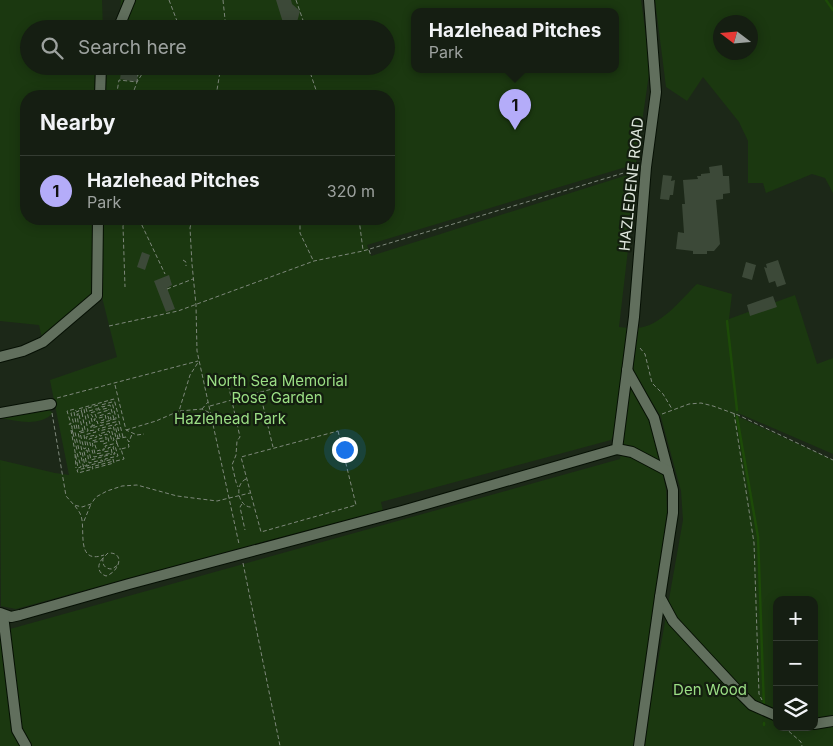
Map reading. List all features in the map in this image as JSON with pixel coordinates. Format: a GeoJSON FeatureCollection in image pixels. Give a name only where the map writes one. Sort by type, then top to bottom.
{"type":"FeatureCollection","features":[{"type":"Feature","properties":{"kind":"street"},"geometry":{"type":"LineString","coordinates":[[122,20],[130,0]]}},
{"type":"Feature","properties":{"kind":"street","name":"HAZLEDENE ROAD"},"geometry":{"type":"LineString","coordinates":[[617,449],[631,339],[646,167],[656,92],[649,0]]}},
{"type":"Feature","properties":{"kind":"street"},"geometry":{"type":"LineString","coordinates":[[100,90],[101,75]]}},
{"type":"Feature","properties":{"kind":"street"},"geometry":{"type":"LineString","coordinates":[[0,358],[43,342],[97,296],[98,225]]}},
{"type":"Feature","properties":{"kind":"street"},"geometry":{"type":"LineString","coordinates":[[627,370],[654,418],[673,490],[672,513],[639,746]]}},
{"type":"Feature","properties":{"kind":"street"},"geometry":{"type":"LineString","coordinates":[[0,413],[51,404]]}},
{"type":"Feature","properties":{"kind":"street"},"geometry":{"type":"LineString","coordinates":[[26,746],[17,730],[1,614],[11,617],[20,615],[617,449],[632,452],[668,471]]}},
{"type":"Feature","properties":{"kind":"street"},"geometry":{"type":"LineString","coordinates":[[660,597],[672,621],[737,690],[752,705],[772,714]]}},
{"type":"Feature","properties":{"kind":"street"},"geometry":{"type":"LineString","coordinates":[[818,723],[833,721]]}},
{"type":"Feature","properties":{"kind":"path"},"geometry":{"type":"LineString","coordinates":[[169,0],[177,20]]}},
{"type":"Feature","properties":{"kind":"path"},"geometry":{"type":"LineString","coordinates":[[223,0],[225,20]]}},
{"type":"Feature","properties":{"kind":"path"},"geometry":{"type":"LineString","coordinates":[[296,0],[303,20]]}},
{"type":"Feature","properties":{"kind":"path"},"geometry":{"type":"LineString","coordinates":[[137,82],[138,75]]}},
{"type":"Feature","properties":{"kind":"path"},"geometry":{"type":"LineString","coordinates":[[134,90],[141,75]]}},
{"type":"Feature","properties":{"kind":"path"},"geometry":{"type":"LineString","coordinates":[[217,90],[220,75]]}},
{"type":"Feature","properties":{"kind":"path"},"geometry":{"type":"LineString","coordinates":[[311,75],[316,90]]}},
{"type":"Feature","properties":{"kind":"path"},"geometry":{"type":"LineString","coordinates":[[117,90],[119,80],[137,82]]}},
{"type":"Feature","properties":{"kind":"path"},"geometry":{"type":"LineString","coordinates":[[109,326],[178,311],[314,261],[363,251],[646,167]]}},
{"type":"Feature","properties":{"kind":"path"},"geometry":{"type":"LineString","coordinates":[[123,225],[126,287]]}},
{"type":"Feature","properties":{"kind":"path"},"geometry":{"type":"LineString","coordinates":[[142,225],[165,274]]}},
{"type":"Feature","properties":{"kind":"path"},"geometry":{"type":"LineString","coordinates":[[191,225],[197,351],[242,554],[280,746]]}},
{"type":"Feature","properties":{"kind":"path"},"geometry":{"type":"LineString","coordinates":[[300,225],[300,233],[314,261]]}},
{"type":"Feature","properties":{"kind":"path"},"geometry":{"type":"LineString","coordinates":[[360,225],[363,251]]}},
{"type":"Feature","properties":{"kind":"path"},"geometry":{"type":"LineString","coordinates":[[368,249],[371,256]]}},
{"type":"Feature","properties":{"kind":"path"},"geometry":{"type":"LineString","coordinates":[[183,260],[186,262],[186,266]]}},
{"type":"Feature","properties":{"kind":"path"},"geometry":{"type":"LineString","coordinates":[[168,289],[194,279]]}},
{"type":"Feature","properties":{"kind":"path"},"geometry":{"type":"LineString","coordinates":[[631,339],[645,354],[652,383],[663,394],[672,410]]}},
{"type":"Feature","properties":{"kind":"path"},"geometry":{"type":"LineString","coordinates":[[108,553],[98,568],[102,575],[106,576],[114,572],[119,562],[117,556],[111,553],[108,553],[98,556],[86,552],[82,540],[83,524],[81,514],[66,496],[51,404],[54,399],[199,361]]}},
{"type":"Feature","properties":{"kind":"path"},"geometry":{"type":"LineString","coordinates":[[179,411],[190,375],[199,361]]}},
{"type":"Feature","properties":{"kind":"path"},"geometry":{"type":"LineString","coordinates":[[227,379],[240,436],[237,441],[236,455],[232,465],[242,503],[240,507],[245,530]]}},
{"type":"Feature","properties":{"kind":"path"},"geometry":{"type":"LineString","coordinates":[[115,384],[126,430],[137,435],[144,434]]}},
{"type":"Feature","properties":{"kind":"path"},"geometry":{"type":"LineString","coordinates":[[210,406],[272,389]]}},
{"type":"Feature","properties":{"kind":"path"},"geometry":{"type":"LineString","coordinates":[[260,392],[273,448]]}},
{"type":"Feature","properties":{"kind":"path"},"geometry":{"type":"LineString","coordinates":[[72,431],[75,430],[71,413],[79,411],[78,408],[114,399],[119,418],[100,422],[104,420],[103,417],[99,418],[99,416],[105,414],[106,419],[109,418],[109,412]]}},
{"type":"Feature","properties":{"kind":"path"},"geometry":{"type":"LineString","coordinates":[[112,402],[114,419],[110,405],[102,407],[101,405],[112,402]]}},
{"type":"Feature","properties":{"kind":"path"},"geometry":{"type":"LineString","coordinates":[[202,409],[208,402]]}},
{"type":"Feature","properties":{"kind":"path"},"geometry":{"type":"LineString","coordinates":[[654,418],[688,404],[701,403],[734,413],[833,460]]}},
{"type":"Feature","properties":{"kind":"path"},"geometry":{"type":"LineString","coordinates":[[86,406],[90,424]]}},
{"type":"Feature","properties":{"kind":"path"},"geometry":{"type":"LineString","coordinates":[[96,407],[98,406],[99,410],[108,408],[114,419]]}},
{"type":"Feature","properties":{"kind":"path"},"geometry":{"type":"LineString","coordinates":[[89,409],[96,407]]}},
{"type":"Feature","properties":{"kind":"path"},"geometry":{"type":"LineString","coordinates":[[96,407],[97,411],[90,413],[93,417],[91,417],[94,425],[90,426],[91,428],[119,421],[123,437],[120,437],[118,424],[115,425],[118,438],[116,439]]}},
{"type":"Feature","properties":{"kind":"path"},"geometry":{"type":"LineString","coordinates":[[84,469],[80,452],[78,453],[80,467],[78,468],[72,426],[69,424],[71,424],[67,411],[75,409],[77,429],[79,428],[77,414],[84,409],[88,432]]}},
{"type":"Feature","properties":{"kind":"path"},"geometry":{"type":"LineString","coordinates":[[126,430],[179,411],[202,409],[211,414]]}},
{"type":"Feature","properties":{"kind":"path"},"geometry":{"type":"LineString","coordinates":[[98,424],[98,421],[95,422],[94,420],[97,419],[96,414],[109,412]]}},
{"type":"Feature","properties":{"kind":"path"},"geometry":{"type":"LineString","coordinates":[[80,413],[85,430],[78,432],[85,466],[87,466]]}},
{"type":"Feature","properties":{"kind":"path"},"geometry":{"type":"LineString","coordinates":[[734,413],[754,543],[759,694],[772,714]]}},
{"type":"Feature","properties":{"kind":"path"},"geometry":{"type":"LineString","coordinates":[[146,424],[147,429]]}},
{"type":"Feature","properties":{"kind":"path"},"geometry":{"type":"LineString","coordinates":[[91,467],[77,470],[78,473],[93,469],[92,466],[96,468],[124,459],[121,449],[119,450],[113,425],[98,429],[99,432],[111,428],[114,440],[112,441],[109,431],[99,434],[100,436],[107,434],[109,442],[103,444]]}},
{"type":"Feature","properties":{"kind":"path"},"geometry":{"type":"LineString","coordinates":[[95,430],[96,432],[84,435],[86,448],[84,449],[80,434],[88,432],[95,430]]}},
{"type":"Feature","properties":{"kind":"path"},"geometry":{"type":"LineString","coordinates":[[72,431],[76,432],[78,450]]}},
{"type":"Feature","properties":{"kind":"path"},"geometry":{"type":"LineString","coordinates":[[338,431],[356,505],[261,532],[240,457],[273,448],[338,431]]}},
{"type":"Feature","properties":{"kind":"path"},"geometry":{"type":"LineString","coordinates":[[128,442],[132,433]]}},
{"type":"Feature","properties":{"kind":"path"},"geometry":{"type":"LineString","coordinates":[[96,434],[97,437],[89,439],[91,447],[93,446],[92,441],[106,437],[105,440],[94,442],[97,451],[100,450],[101,453],[95,454],[94,449],[92,450],[94,457],[112,454],[91,460],[86,437],[96,434]]}},
{"type":"Feature","properties":{"kind":"path"},"geometry":{"type":"LineString","coordinates":[[116,439],[126,437],[129,447],[121,449]]}},
{"type":"Feature","properties":{"kind":"path"},"geometry":{"type":"LineString","coordinates":[[112,454],[111,447],[108,448],[109,451],[103,452],[103,450],[106,449],[105,446],[117,443]]}},
{"type":"Feature","properties":{"kind":"path"},"geometry":{"type":"LineString","coordinates":[[104,462],[105,459],[118,456],[115,446],[113,446],[114,454],[112,454]]}},
{"type":"Feature","properties":{"kind":"path"},"geometry":{"type":"LineString","coordinates":[[87,466],[84,451],[87,450],[89,463],[102,460],[104,462]]}},
{"type":"Feature","properties":{"kind":"path"},"geometry":{"type":"LineString","coordinates":[[75,453],[76,468]]}},
{"type":"Feature","properties":{"kind":"path"},"geometry":{"type":"LineString","coordinates":[[87,466],[113,459],[115,461]]}},
{"type":"Feature","properties":{"kind":"path"},"geometry":{"type":"LineString","coordinates":[[238,487],[242,480],[246,479]]}},
{"type":"Feature","properties":{"kind":"path"},"geometry":{"type":"LineString","coordinates":[[83,524],[96,497],[122,486],[137,485],[177,496],[193,496],[217,501],[250,493]]}},
{"type":"Feature","properties":{"kind":"path"},"geometry":{"type":"LineString","coordinates":[[242,503],[247,507],[254,507]]}},
{"type":"Feature","properties":{"kind":"path"},"geometry":{"type":"LineString","coordinates":[[74,505],[82,507],[91,504]]}},
{"type":"Feature","properties":{"kind":"path"},"geometry":{"type":"LineString","coordinates":[[103,558],[104,565],[109,569],[115,568],[118,565]]}},
{"type":"Feature","properties":{"kind":"path"},"geometry":{"type":"LineString","coordinates":[[789,731],[801,742],[802,746]]}},
{"type":"Feature","properties":{"kind":"green space"},"geometry":{"type":"Polygon","coordinates":[[[0,0],[102,0],[103,20],[20,20],[20,75],[395,75],[395,20],[116,20],[120,13],[121,0],[641,0],[650,67],[636,164],[367,245],[371,256],[637,172],[619,327],[629,328],[615,433],[611,440],[381,502],[383,511],[16,609],[1,606],[0,460],[69,475],[50,380],[117,357],[102,297],[93,293],[42,338],[39,325],[0,321],[0,0]]]}},
{"type":"Feature","properties":{"kind":"green space"},"geometry":{"type":"Polygon","coordinates":[[[655,0],[833,0],[833,193],[825,178],[812,174],[766,193],[763,183],[748,183],[748,141],[739,122],[703,77],[687,101],[666,87],[655,0]]]}},
{"type":"Feature","properties":{"kind":"green space","name":"Den Wood"},"geometry":{"type":"Polygon","coordinates":[[[697,284],[732,294],[729,319],[795,295],[817,364],[833,358],[833,454],[738,413],[739,417],[833,460],[833,746],[643,746],[683,520],[681,491],[661,417],[631,368],[636,328],[654,323],[677,305],[697,284]]]}},
{"type":"Feature","properties":{"kind":"green space"},"geometry":{"type":"Polygon","coordinates":[[[629,379],[651,420],[666,489],[667,513],[636,746],[0,746],[0,627],[10,629],[620,459],[629,379]]]}},
{"type":"Feature","properties":{"kind":"green space"},"geometry":{"type":"Polygon","coordinates":[[[44,406],[53,413],[35,422],[0,418],[0,414],[44,406]]]}},
{"type":"Feature","properties":{"kind":"building"},"geometry":{"type":"Polygon","coordinates":[[[276,0],[291,0],[292,4],[300,11],[298,20],[282,20],[276,0]]]}},
{"type":"Feature","properties":{"kind":"building"},"geometry":{"type":"Polygon","coordinates":[[[121,75],[138,75],[137,82],[120,79],[121,75]]]}},
{"type":"Feature","properties":{"kind":"building"},"geometry":{"type":"Polygon","coordinates":[[[722,165],[723,176],[729,176],[730,193],[723,194],[723,199],[716,200],[720,244],[714,251],[707,251],[707,254],[693,254],[693,251],[676,249],[678,232],[684,233],[682,204],[685,204],[683,180],[698,179],[697,176],[701,176],[701,174],[710,173],[709,167],[722,165]]]}},
{"type":"Feature","properties":{"kind":"building"},"geometry":{"type":"Polygon","coordinates":[[[663,175],[672,176],[671,181],[675,180],[673,195],[670,195],[669,200],[660,199],[663,175]]]}},
{"type":"Feature","properties":{"kind":"building"},"geometry":{"type":"Polygon","coordinates":[[[142,252],[150,255],[145,270],[137,267],[142,252]]]}},
{"type":"Feature","properties":{"kind":"building"},"geometry":{"type":"Polygon","coordinates":[[[778,260],[786,284],[777,287],[775,281],[769,283],[764,267],[767,268],[766,264],[778,260]]]}},
{"type":"Feature","properties":{"kind":"building"},"geometry":{"type":"Polygon","coordinates":[[[746,262],[756,265],[752,280],[742,277],[746,262]]]}},
{"type":"Feature","properties":{"kind":"building"},"geometry":{"type":"Polygon","coordinates":[[[169,275],[172,285],[167,288],[175,309],[166,312],[154,281],[169,275]]]}},
{"type":"Feature","properties":{"kind":"building"},"geometry":{"type":"Polygon","coordinates":[[[773,296],[777,307],[750,316],[747,305],[773,296]]]}},
{"type":"Feature","properties":{"kind":"waterway"},"geometry":{"type":"LineString","coordinates":[[826,0],[833,10]]}},
{"type":"Feature","properties":{"kind":"waterway"},"geometry":{"type":"LineString","coordinates":[[727,321],[737,410]]}},
{"type":"Feature","properties":{"kind":"waterway"},"geometry":{"type":"LineString","coordinates":[[737,417],[758,537],[764,708]]}},
{"type":"Feature","properties":{"kind":"place","name":"Hazlehead Pitches"},"geometry":{"type":"Point","coordinates":[515,130]}},
{"type":"Feature","properties":{"kind":"park label","name":"North Sea Memorial Rose Garden"},"geometry":{"type":"Point","coordinates":[277,388]}},
{"type":"Feature","properties":{"kind":"park label","name":"Hazlehead Park"},"geometry":{"type":"Point","coordinates":[230,418]}}]}
